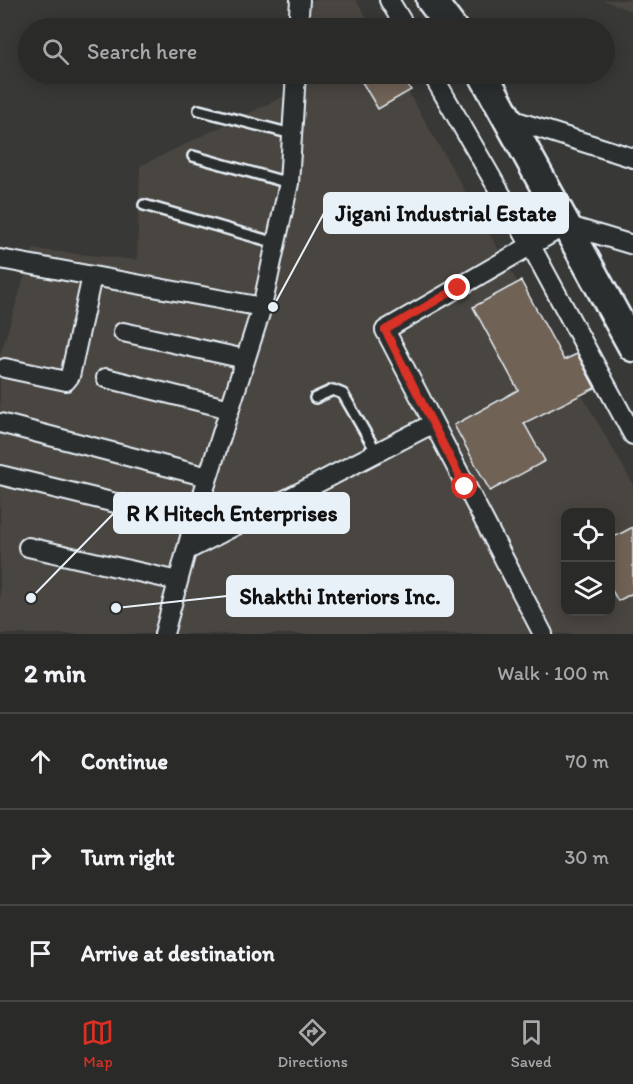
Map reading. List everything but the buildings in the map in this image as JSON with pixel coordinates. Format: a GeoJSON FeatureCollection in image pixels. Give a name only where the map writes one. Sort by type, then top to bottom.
{"type":"FeatureCollection","features":[{"type":"Feature","properties":{"kind":"main road"},"geometry":{"type":"LineString","coordinates":[[431,0],[444,18]]}},
{"type":"Feature","properties":{"kind":"main road"},"geometry":{"type":"LineString","coordinates":[[488,84],[630,339]]}},
{"type":"Feature","properties":{"kind":"street"},"geometry":{"type":"LineString","coordinates":[[299,18],[300,0]]}},
{"type":"Feature","properties":{"kind":"street"},"geometry":{"type":"LineString","coordinates":[[389,0],[400,18]]}},
{"type":"Feature","properties":{"kind":"street"},"geometry":{"type":"LineString","coordinates":[[164,634],[194,522],[262,307],[289,183],[295,84]]}},
{"type":"Feature","properties":{"kind":"street"},"geometry":{"type":"LineString","coordinates":[[438,84],[531,246],[633,435]]}},
{"type":"Feature","properties":{"kind":"street"},"geometry":{"type":"LineString","coordinates":[[507,118],[633,158]]}},
{"type":"Feature","properties":{"kind":"street"},"geometry":{"type":"LineString","coordinates":[[543,634],[385,330],[566,225],[633,245]]}},
{"type":"Feature","properties":{"kind":"street"},"geometry":{"type":"LineString","coordinates":[[0,259],[262,307]]}},
{"type":"Feature","properties":{"kind":"street"},"geometry":{"type":"LineString","coordinates":[[5,368],[66,381],[70,376],[92,276]]}},
{"type":"Feature","properties":{"kind":"street"},"geometry":{"type":"LineString","coordinates":[[123,332],[245,359]]}},
{"type":"Feature","properties":{"kind":"street"},"geometry":{"type":"LineString","coordinates":[[106,378],[230,409]]}},
{"type":"Feature","properties":{"kind":"street"},"geometry":{"type":"LineString","coordinates":[[0,423],[208,477]]}},
{"type":"Feature","properties":{"kind":"street"},"geometry":{"type":"LineString","coordinates":[[186,551],[432,424]]}},
{"type":"Feature","properties":{"kind":"street"},"geometry":{"type":"LineString","coordinates":[[0,475],[194,522]]}},
{"type":"Feature","properties":{"kind":"street"},"geometry":{"type":"LineString","coordinates":[[28,547],[178,580]]}},
{"type":"Feature","properties":{"kind":"lane"},"geometry":{"type":"LineString","coordinates":[[199,110],[292,134]]}},
{"type":"Feature","properties":{"kind":"lane"},"geometry":{"type":"LineString","coordinates":[[193,156],[289,183]]}},
{"type":"Feature","properties":{"kind":"lane"},"geometry":{"type":"LineString","coordinates":[[144,205],[276,243]]}},
{"type":"Feature","properties":{"kind":"lane"},"geometry":{"type":"LineString","coordinates":[[315,398],[333,390],[343,394],[377,453]]}},
{"type":"Feature","properties":{"kind":"shaded area"},"geometry":{"type":"Polygon","coordinates":[[[290,0],[356,0],[367,18],[289,18],[290,0]]]}},
{"type":"Feature","properties":{"kind":"shaded area"},"geometry":{"type":"Polygon","coordinates":[[[603,0],[633,0],[633,12],[603,0]]]}},
{"type":"Feature","properties":{"kind":"shaded area"},"geometry":{"type":"Polygon","coordinates":[[[287,84],[404,84],[633,484],[633,634],[0,634],[0,355],[33,249],[137,260],[140,166],[286,95],[287,84]]]}},
{"type":"Feature","properties":{"kind":"place","name":"Jigani Industrial Estate"},"geometry":{"type":"Point","coordinates":[273,307]}},
{"type":"Feature","properties":{"kind":"place","name":"R K Hitech Enterprises"},"geometry":{"type":"Point","coordinates":[31,598]}},
{"type":"Feature","properties":{"kind":"place","name":"Shakthi Interiors Inc."},"geometry":{"type":"Point","coordinates":[116,608]}},
{"type":"Feature","properties":{"kind":"route"},"geometry":{"type":"LineString","coordinates":[[458,288],[385,330],[465,487]]}}]}
